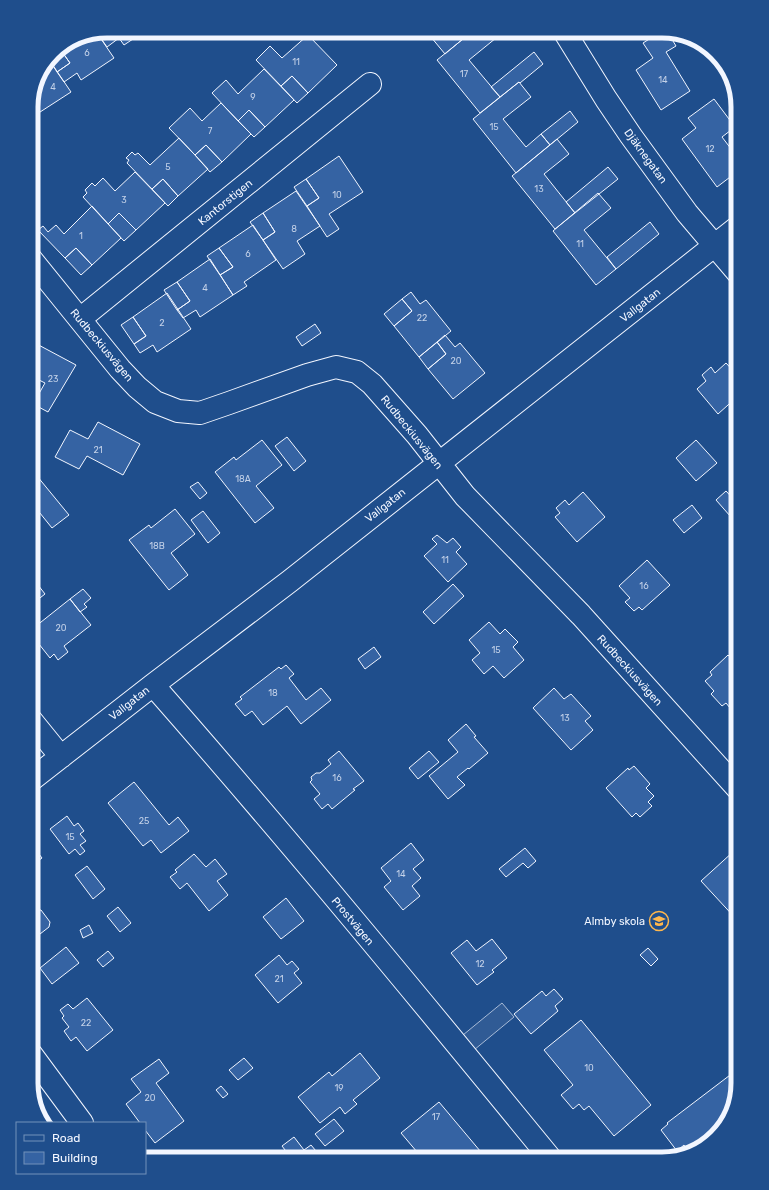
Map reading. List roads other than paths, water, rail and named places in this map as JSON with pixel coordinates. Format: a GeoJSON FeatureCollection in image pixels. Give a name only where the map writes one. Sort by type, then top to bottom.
{"type":"FeatureCollection","features":[{"type":"Feature","properties":{"kind":"street","name":"Djäknegatan"},"geometry":{"type":"LineString","coordinates":[[568,38],[631,136],[688,213],[731,265]]}},
{"type":"Feature","properties":{"kind":"street","name":"Kantorstigen"},"geometry":{"type":"LineString","coordinates":[[80,319],[370,84]]}},
{"type":"Feature","properties":{"kind":"street","name":"Vallgatan"},"geometry":{"type":"LineString","coordinates":[[38,775],[290,580],[731,233]]}},
{"type":"Feature","properties":{"kind":"street","name":"Rudbeckiusvägen"},"geometry":{"type":"LineString","coordinates":[[38,268],[120,369],[137,387],[155,402],[178,411],[200,413],[307,375],[336,367],[357,372],[372,384],[417,435],[465,496],[581,615],[731,781]]}},
{"type":"Feature","properties":{"kind":"street","name":"Prostvägen"},"geometry":{"type":"LineString","coordinates":[[153,685],[311,870],[545,1152]]}},
{"type":"Feature","properties":{"kind":"street"},"geometry":{"type":"LineString","coordinates":[[38,729],[61,757]]}},
{"type":"Feature","properties":{"kind":"street"},"geometry":{"type":"LineString","coordinates":[[38,1063],[81,1122]]}},
{"type":"Feature","properties":{"kind":"place","name":"Almby skola"},"geometry":{"type":"Point","coordinates":[659,921]}}]}
